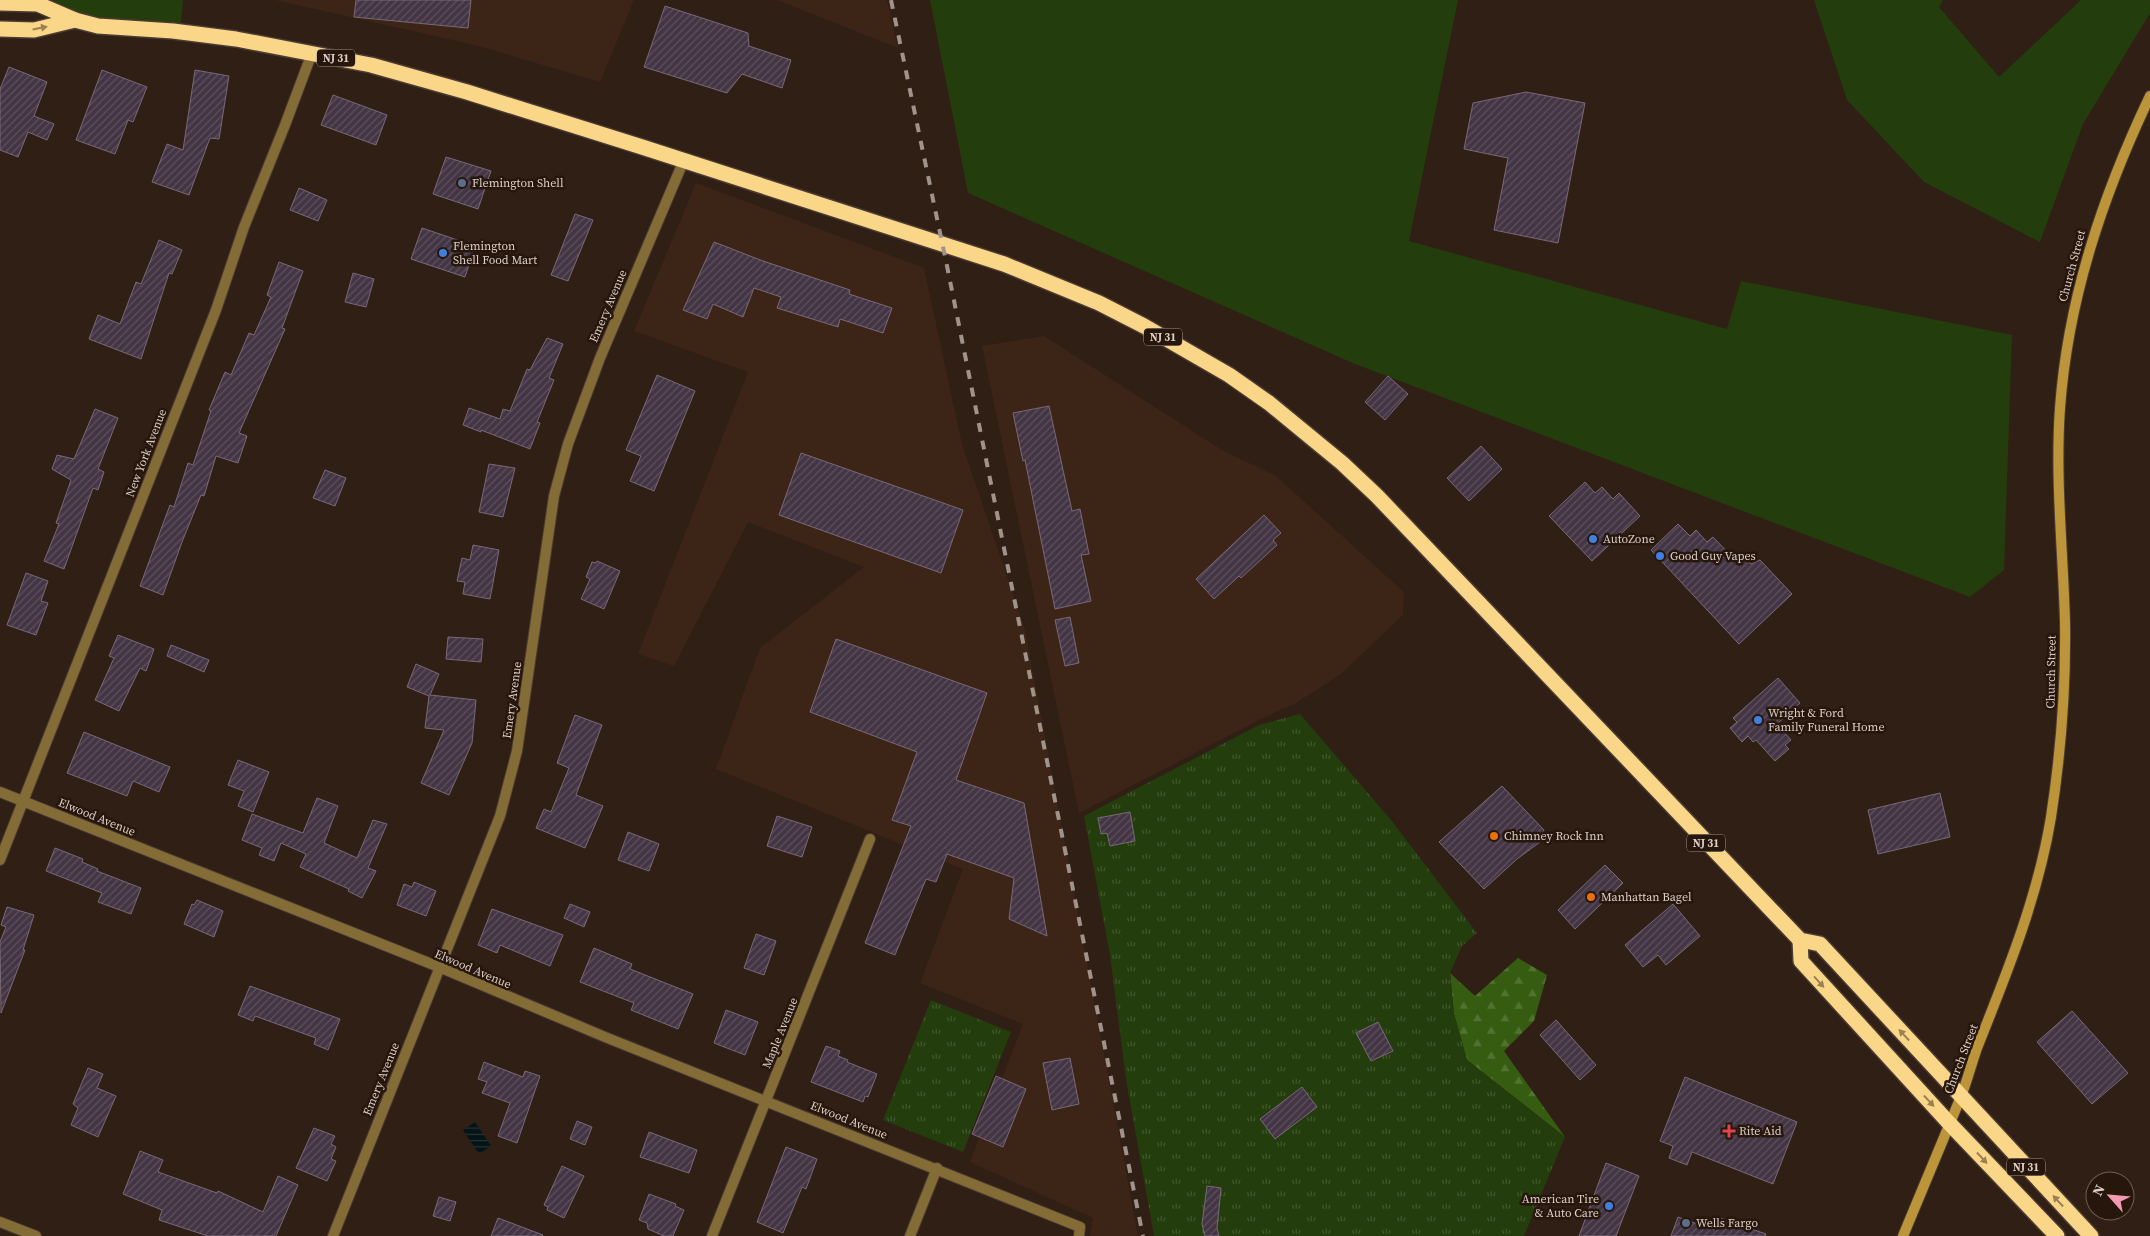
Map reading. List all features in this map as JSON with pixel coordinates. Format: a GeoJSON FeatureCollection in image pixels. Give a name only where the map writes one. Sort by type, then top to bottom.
{"type":"FeatureCollection","features":[{"type":"Feature","properties":{"kind":"highway","name":"NJ 31"},"geometry":{"type":"LineString","coordinates":[[0,3],[35,2],[75,20],[98,26],[190,32],[312,53],[371,66],[467,92],[955,247],[1052,283],[1099,303],[1144,326],[1229,375],[1283,415],[1342,463],[1377,496],[1800,940],[1820,944],[2091,1236]]}},
{"type":"Feature","properties":{"kind":"highway","name":"NJ 31"},"geometry":{"type":"LineString","coordinates":[[1,30],[34,30],[75,20]]}},
{"type":"Feature","properties":{"kind":"highway","name":"NJ 31"},"geometry":{"type":"LineString","coordinates":[[1800,940],[1801,962],[1949,1123],[2057,1236]]}},
{"type":"Feature","properties":{"kind":"street","name":"New York Avenue"},"geometry":{"type":"LineString","coordinates":[[0,860],[216,310],[244,227],[312,53]]}},
{"type":"Feature","properties":{"kind":"street","name":"Church Street"},"geometry":{"type":"LineString","coordinates":[[1903,1236],[1961,1097],[1977,1049],[2017,948],[2035,887],[2051,819],[2064,704],[2065,624],[2059,486],[2060,408],[2071,321],[2092,236],[2122,156],[2150,96]]}},
{"type":"Feature","properties":{"kind":"street","name":"Emery Avenue"},"geometry":{"type":"LineString","coordinates":[[332,1236],[500,816],[518,751],[554,496],[568,444],[600,358],[684,160]]}},
{"type":"Feature","properties":{"kind":"street","name":"Elwood Avenue"},"geometry":{"type":"LineString","coordinates":[[0,792],[439,967],[605,1037],[937,1168],[1079,1231]]}},
{"type":"Feature","properties":{"kind":"street","name":"Maple Avenue"},"geometry":{"type":"LineString","coordinates":[[712,1236],[870,839]]}},
{"type":"Feature","properties":{"kind":"street"},"geometry":{"type":"LineString","coordinates":[[910,1236],[937,1168]]}},
{"type":"Feature","properties":{"kind":"street"},"geometry":{"type":"LineString","coordinates":[[0,1222],[36,1236]]}},
{"type":"Feature","properties":{"kind":"shaded area"},"geometry":{"type":"Polygon","coordinates":[[[275,0],[634,0],[600,82],[479,46],[275,0]]]}},
{"type":"Feature","properties":{"kind":"shaded area"},"geometry":{"type":"Polygon","coordinates":[[[777,0],[887,0],[898,48],[777,0]]]}},
{"type":"Feature","properties":{"kind":"shaded area"},"geometry":{"type":"Polygon","coordinates":[[[696,183],[924,268],[962,444],[1025,630],[1138,1236],[1090,1236],[1093,1218],[970,1162],[1023,1024],[920,983],[963,869],[716,769],[760,648],[864,567],[748,522],[674,666],[638,654],[748,372],[634,331],[696,183]]]}},
{"type":"Feature","properties":{"kind":"shaded area"},"geometry":{"type":"Polygon","coordinates":[[[1044,336],[1222,450],[1276,476],[1404,592],[1403,615],[1341,674],[1296,703],[1263,718],[1079,813],[982,346],[1044,336]]]}},
{"type":"Feature","properties":{"kind":"shaded area"},"geometry":{"type":"Polygon","coordinates":[[[475,1122],[491,1146],[479,1154],[463,1130],[475,1122]]]}},
{"type":"Feature","properties":{"kind":"green space"},"geometry":{"type":"Polygon","coordinates":[[[0,0],[183,0],[180,32],[133,28],[0,0]]]}},
{"type":"Feature","properties":{"kind":"green space"},"geometry":{"type":"Polygon","coordinates":[[[930,0],[1458,0],[1409,241],[1727,329],[1741,281],[2012,335],[2004,570],[1970,597],[1355,364],[968,193],[930,0]]]}},
{"type":"Feature","properties":{"kind":"green space"},"geometry":{"type":"Polygon","coordinates":[[[1814,0],[1943,0],[1939,7],[1999,77],[2081,0],[2150,0],[2150,13],[2083,124],[2040,242],[1924,182],[1847,100],[1814,0]]]}},
{"type":"Feature","properties":{"kind":"green space"},"geometry":{"type":"Polygon","coordinates":[[[1300,714],[1391,820],[1477,933],[1462,946],[1450,973],[1454,1014],[1467,1060],[1565,1137],[1524,1236],[1154,1236],[1126,1079],[1110,955],[1084,816],[1259,725],[1300,714]]]}},
{"type":"Feature","properties":{"kind":"green space"},"geometry":{"type":"Polygon","coordinates":[[[1518,958],[1547,975],[1534,1021],[1504,1051],[1565,1137],[1467,1060],[1454,1014],[1450,973],[1475,996],[1518,958]]]}},
{"type":"Feature","properties":{"kind":"green space"},"geometry":{"type":"Polygon","coordinates":[[[931,1000],[1011,1032],[963,1152],[883,1120],[931,1000]]]}},
{"type":"Feature","properties":{"kind":"building"},"geometry":{"type":"Polygon","coordinates":[[[356,0],[471,0],[468,28],[354,17],[356,0]]]}},
{"type":"Feature","properties":{"kind":"building"},"geometry":{"type":"Polygon","coordinates":[[[665,6],[748,33],[749,46],[791,60],[782,88],[742,74],[727,93],[644,67],[665,6]]]}},
{"type":"Feature","properties":{"kind":"building"},"geometry":{"type":"Polygon","coordinates":[[[9,67],[47,82],[34,116],[54,124],[47,140],[28,132],[18,157],[0,150],[0,89],[9,67]]]}},
{"type":"Feature","properties":{"kind":"building"},"geometry":{"type":"Polygon","coordinates":[[[102,70],[147,87],[133,122],[128,120],[115,154],[76,140],[102,70]]]}},
{"type":"Feature","properties":{"kind":"building"},"geometry":{"type":"Polygon","coordinates":[[[195,70],[229,76],[219,139],[210,138],[189,195],[152,182],[167,144],[183,150],[195,70]]]}},
{"type":"Feature","properties":{"kind":"building"},"geometry":{"type":"Polygon","coordinates":[[[1526,92],[1585,103],[1558,243],[1494,230],[1508,158],[1464,149],[1473,103],[1526,92]]]}},
{"type":"Feature","properties":{"kind":"building"},"geometry":{"type":"Polygon","coordinates":[[[333,95],[387,115],[376,145],[321,125],[333,95]]]}},
{"type":"Feature","properties":{"kind":"building","name":"Flemington Shell"},"geometry":{"type":"Polygon","coordinates":[[[446,157],[491,171],[478,209],[433,194],[446,157]]]}},
{"type":"Feature","properties":{"kind":"building"},"geometry":{"type":"Polygon","coordinates":[[[299,188],[327,200],[318,221],[290,210],[299,188]]]}},
{"type":"Feature","properties":{"kind":"building"},"geometry":{"type":"Polygon","coordinates":[[[575,214],[593,220],[568,281],[551,275],[575,214]]]}},
{"type":"Feature","properties":{"kind":"building","name":"Flemington Shell Food Mart"},"geometry":{"type":"Polygon","coordinates":[[[422,228],[475,246],[465,277],[411,259],[422,228]]]}},
{"type":"Feature","properties":{"kind":"building"},"geometry":{"type":"Polygon","coordinates":[[[159,240],[182,250],[172,274],[169,273],[141,359],[89,339],[98,315],[120,324],[136,282],[141,284],[159,240]]]}},
{"type":"Feature","properties":{"kind":"building"},"geometry":{"type":"Polygon","coordinates":[[[714,242],[763,261],[850,290],[849,294],[892,308],[883,333],[840,319],[838,327],[777,308],[781,297],[754,288],[743,317],[713,304],[707,319],[683,310],[714,242]]]}},
{"type":"Feature","properties":{"kind":"building"},"geometry":{"type":"Polygon","coordinates":[[[279,262],[303,271],[282,328],[285,329],[239,433],[247,436],[238,463],[216,456],[204,496],[201,495],[163,595],[140,586],[170,505],[174,507],[188,463],[193,465],[211,411],[209,410],[225,372],[231,375],[249,333],[254,335],[271,297],[267,295],[279,262]]]}},
{"type":"Feature","properties":{"kind":"building"},"geometry":{"type":"Polygon","coordinates":[[[353,273],[374,279],[366,307],[345,302],[353,273]]]}},
{"type":"Feature","properties":{"kind":"building"},"geometry":{"type":"Polygon","coordinates":[[[547,338],[563,344],[549,378],[554,380],[537,422],[540,423],[530,449],[463,425],[469,408],[500,419],[503,409],[510,411],[527,369],[530,370],[547,338]]]}},
{"type":"Feature","properties":{"kind":"building"},"geometry":{"type":"Polygon","coordinates":[[[657,375],[695,391],[654,491],[630,481],[641,456],[626,450],[657,375]]]}},
{"type":"Feature","properties":{"kind":"building"},"geometry":{"type":"Polygon","coordinates":[[[1388,376],[1408,394],[1385,420],[1365,402],[1388,376]]]}},
{"type":"Feature","properties":{"kind":"building"},"geometry":{"type":"Polygon","coordinates":[[[1049,406],[1072,511],[1080,509],[1089,554],[1081,555],[1091,601],[1055,609],[1025,460],[1023,461],[1013,413],[1049,406]]]}},
{"type":"Feature","properties":{"kind":"building"},"geometry":{"type":"Polygon","coordinates":[[[95,409],[118,418],[98,469],[104,472],[98,490],[93,488],[64,569],[44,561],[59,524],[56,523],[71,480],[52,469],[57,455],[74,459],[95,409]]]}},
{"type":"Feature","properties":{"kind":"building"},"geometry":{"type":"Polygon","coordinates":[[[1481,446],[1502,469],[1469,501],[1447,478],[1481,446]]]}},
{"type":"Feature","properties":{"kind":"building"},"geometry":{"type":"Polygon","coordinates":[[[801,453],[963,510],[941,573],[779,515],[801,453]]]}},
{"type":"Feature","properties":{"kind":"building"},"geometry":{"type":"Polygon","coordinates":[[[489,464],[515,468],[503,517],[479,512],[489,464]]]}},
{"type":"Feature","properties":{"kind":"building"},"geometry":{"type":"Polygon","coordinates":[[[325,470],[346,478],[335,506],[313,498],[325,470]]]}},
{"type":"Feature","properties":{"kind":"building","name":"AutoZone"},"geometry":{"type":"Polygon","coordinates":[[[1585,482],[1595,493],[1602,487],[1613,499],[1619,493],[1640,516],[1592,561],[1549,516],[1585,482]]]}},
{"type":"Feature","properties":{"kind":"building"},"geometry":{"type":"Polygon","coordinates":[[[1264,515],[1281,533],[1273,540],[1277,545],[1241,578],[1239,576],[1214,599],[1196,579],[1264,515]]]}},
{"type":"Feature","properties":{"kind":"building"},"geometry":{"type":"Polygon","coordinates":[[[1678,524],[1690,536],[1696,530],[1707,542],[1713,537],[1734,559],[1740,553],[1751,564],[1760,560],[1792,594],[1739,644],[1651,550],[1678,524]]]}},
{"type":"Feature","properties":{"kind":"building"},"geometry":{"type":"Polygon","coordinates":[[[473,545],[499,550],[490,599],[463,594],[465,582],[457,581],[462,558],[470,560],[473,545]]]}},
{"type":"Feature","properties":{"kind":"building"},"geometry":{"type":"Polygon","coordinates":[[[597,561],[620,571],[604,609],[581,599],[590,579],[586,577],[592,562],[596,563],[597,561]]]}},
{"type":"Feature","properties":{"kind":"building"},"geometry":{"type":"Polygon","coordinates":[[[26,573],[48,581],[41,601],[48,603],[36,635],[7,625],[26,573]]]}},
{"type":"Feature","properties":{"kind":"building"},"geometry":{"type":"Polygon","coordinates":[[[1070,617],[1079,663],[1065,666],[1055,620],[1070,617]]]}},
{"type":"Feature","properties":{"kind":"building"},"geometry":{"type":"Polygon","coordinates":[[[118,635],[154,649],[146,671],[140,668],[119,711],[95,700],[114,658],[109,656],[118,635]]]}},
{"type":"Feature","properties":{"kind":"building"},"geometry":{"type":"Polygon","coordinates":[[[448,637],[483,639],[481,662],[446,659],[448,637]]]}},
{"type":"Feature","properties":{"kind":"building"},"geometry":{"type":"Polygon","coordinates":[[[836,639],[987,693],[956,780],[1024,803],[1047,936],[1009,919],[1014,878],[947,854],[936,882],[926,879],[895,955],[865,943],[911,826],[892,820],[917,752],[810,712],[836,639]]]}},
{"type":"Feature","properties":{"kind":"building"},"geometry":{"type":"Polygon","coordinates":[[[171,645],[209,660],[204,672],[167,656],[171,645]]]}},
{"type":"Feature","properties":{"kind":"building"},"geometry":{"type":"Polygon","coordinates":[[[416,664],[439,674],[430,695],[476,700],[472,743],[449,795],[421,783],[444,730],[425,728],[429,696],[407,687],[416,664]]]}},
{"type":"Feature","properties":{"kind":"building","name":"Wright & Ford Family Funeral Home"},"geometry":{"type":"Polygon","coordinates":[[[1778,678],[1800,703],[1777,724],[1791,740],[1785,745],[1789,749],[1775,761],[1756,740],[1753,742],[1748,736],[1742,742],[1730,728],[1737,722],[1733,718],[1778,678]]]}},
{"type":"Feature","properties":{"kind":"building"},"geometry":{"type":"Polygon","coordinates":[[[575,715],[602,725],[576,795],[603,806],[585,848],[536,828],[544,809],[551,812],[569,768],[557,763],[575,715]]]}},
{"type":"Feature","properties":{"kind":"building"},"geometry":{"type":"Polygon","coordinates":[[[84,732],[170,767],[159,792],[133,781],[127,796],[67,773],[84,732]]]}},
{"type":"Feature","properties":{"kind":"building"},"geometry":{"type":"Polygon","coordinates":[[[238,760],[269,772],[253,812],[238,806],[244,791],[228,785],[238,760]]]}},
{"type":"Feature","properties":{"kind":"building","name":"Chimney Rock Inn"},"geometry":{"type":"Polygon","coordinates":[[[1502,786],[1544,830],[1540,842],[1517,859],[1484,889],[1439,842],[1502,786]]]}},
{"type":"Feature","properties":{"kind":"building"},"geometry":{"type":"Polygon","coordinates":[[[1940,793],[1950,837],[1878,854],[1868,810],[1940,793]]]}},
{"type":"Feature","properties":{"kind":"building"},"geometry":{"type":"Polygon","coordinates":[[[317,798],[338,806],[324,843],[357,858],[373,820],[387,824],[368,868],[376,871],[362,898],[348,891],[349,889],[300,867],[306,854],[281,843],[274,861],[259,855],[262,848],[242,840],[252,814],[303,833],[317,798]]]}},
{"type":"Feature","properties":{"kind":"building"},"geometry":{"type":"Polygon","coordinates":[[[1130,812],[1135,841],[1110,846],[1107,833],[1101,834],[1098,818],[1130,812]]]}},
{"type":"Feature","properties":{"kind":"building"},"geometry":{"type":"Polygon","coordinates":[[[777,816],[812,827],[802,857],[767,846],[777,816]]]}},
{"type":"Feature","properties":{"kind":"building"},"geometry":{"type":"Polygon","coordinates":[[[628,832],[659,844],[649,871],[618,860],[628,832]]]}},
{"type":"Feature","properties":{"kind":"building"},"geometry":{"type":"Polygon","coordinates":[[[55,848],[83,859],[82,862],[98,869],[97,871],[141,888],[131,914],[98,902],[102,893],[46,871],[55,848]]]}},
{"type":"Feature","properties":{"kind":"building","name":"Manhattan Bagel"},"geometry":{"type":"Polygon","coordinates":[[[1605,865],[1623,883],[1575,929],[1558,910],[1605,865]]]}},
{"type":"Feature","properties":{"kind":"building"},"geometry":{"type":"Polygon","coordinates":[[[414,882],[436,891],[426,916],[397,905],[404,884],[412,887],[414,882]]]}},
{"type":"Feature","properties":{"kind":"building"},"geometry":{"type":"Polygon","coordinates":[[[197,900],[223,911],[214,937],[184,924],[192,904],[194,905],[197,900]]]}},
{"type":"Feature","properties":{"kind":"building"},"geometry":{"type":"Polygon","coordinates":[[[570,904],[590,912],[584,927],[564,918],[570,904]]]}},
{"type":"Feature","properties":{"kind":"building"},"geometry":{"type":"Polygon","coordinates":[[[1673,904],[1700,936],[1666,965],[1658,955],[1643,967],[1625,945],[1673,904]]]}},
{"type":"Feature","properties":{"kind":"building"},"geometry":{"type":"Polygon","coordinates":[[[7,907],[34,915],[23,950],[25,950],[1,1013],[0,942],[6,927],[1,925],[7,907]]]}},
{"type":"Feature","properties":{"kind":"building"},"geometry":{"type":"Polygon","coordinates":[[[492,909],[563,935],[550,966],[500,945],[497,953],[478,945],[492,909]]]}},
{"type":"Feature","properties":{"kind":"building"},"geometry":{"type":"Polygon","coordinates":[[[756,934],[776,941],[764,975],[744,968],[756,934]]]}},
{"type":"Feature","properties":{"kind":"building"},"geometry":{"type":"Polygon","coordinates":[[[594,948],[632,964],[630,969],[693,994],[678,1029],[631,1010],[634,1003],[580,982],[594,948]]]}},
{"type":"Feature","properties":{"kind":"building"},"geometry":{"type":"Polygon","coordinates":[[[250,986],[340,1019],[328,1050],[314,1044],[316,1038],[255,1016],[253,1021],[238,1015],[250,986]]]}},
{"type":"Feature","properties":{"kind":"building"},"geometry":{"type":"Polygon","coordinates":[[[726,1010],[758,1022],[745,1055],[714,1043],[726,1010]]]}},
{"type":"Feature","properties":{"kind":"building"},"geometry":{"type":"Polygon","coordinates":[[[2072,1011],[2128,1073],[2092,1104],[2037,1042],[2072,1011]]]}},
{"type":"Feature","properties":{"kind":"building"},"geometry":{"type":"Polygon","coordinates":[[[1556,1020],[1596,1065],[1580,1080],[1540,1035],[1556,1020]]]}},
{"type":"Feature","properties":{"kind":"building"},"geometry":{"type":"Polygon","coordinates":[[[1378,1022],[1393,1051],[1371,1061],[1356,1033],[1378,1022]]]}},
{"type":"Feature","properties":{"kind":"building"},"geometry":{"type":"Polygon","coordinates":[[[826,1046],[840,1051],[838,1056],[848,1060],[847,1062],[877,1074],[868,1097],[865,1096],[863,1102],[811,1082],[826,1046]]]}},
{"type":"Feature","properties":{"kind":"building"},"geometry":{"type":"Polygon","coordinates":[[[1070,1058],[1079,1104],[1052,1110],[1043,1063],[1070,1058]]]}},
{"type":"Feature","properties":{"kind":"building"},"geometry":{"type":"Polygon","coordinates":[[[484,1062],[523,1077],[525,1071],[540,1076],[517,1143],[498,1136],[510,1103],[482,1093],[487,1082],[478,1079],[484,1062]]]}},
{"type":"Feature","properties":{"kind":"building"},"geometry":{"type":"Polygon","coordinates":[[[88,1068],[103,1074],[97,1088],[116,1096],[98,1137],[71,1125],[78,1108],[73,1104],[88,1068]]]}},
{"type":"Feature","properties":{"kind":"building"},"geometry":{"type":"Polygon","coordinates":[[[996,1076],[1026,1089],[1003,1147],[972,1134],[996,1076]]]}},
{"type":"Feature","properties":{"kind":"building","name":"Rite Aid"},"geometry":{"type":"Polygon","coordinates":[[[1685,1077],[1797,1122],[1773,1184],[1692,1152],[1687,1165],[1669,1158],[1673,1146],[1660,1141],[1685,1077]]]}},
{"type":"Feature","properties":{"kind":"building"},"geometry":{"type":"Polygon","coordinates":[[[1302,1087],[1317,1107],[1275,1139],[1260,1119],[1302,1087]]]}},
{"type":"Feature","properties":{"kind":"building"},"geometry":{"type":"Polygon","coordinates":[[[577,1121],[592,1127],[585,1145],[570,1139],[577,1121]]]}},
{"type":"Feature","properties":{"kind":"building"},"geometry":{"type":"Polygon","coordinates":[[[314,1128],[335,1136],[331,1144],[336,1147],[331,1159],[336,1161],[327,1181],[296,1168],[314,1128]]]}},
{"type":"Feature","properties":{"kind":"building"},"geometry":{"type":"Polygon","coordinates":[[[649,1132],[697,1150],[689,1173],[640,1157],[649,1132]]]}},
{"type":"Feature","properties":{"kind":"building"},"geometry":{"type":"Polygon","coordinates":[[[786,1147],[817,1159],[806,1189],[802,1187],[783,1233],[757,1222],[786,1147]]]}},
{"type":"Feature","properties":{"kind":"building"},"geometry":{"type":"Polygon","coordinates":[[[140,1151],[163,1160],[158,1172],[217,1193],[218,1191],[263,1212],[278,1176],[298,1185],[276,1236],[208,1236],[159,1220],[162,1210],[123,1194],[140,1151]]]}},
{"type":"Feature","properties":{"kind":"building","name":"American Tire & Auto Care"},"geometry":{"type":"Polygon","coordinates":[[[1606,1163],[1639,1176],[1616,1236],[1579,1236],[1606,1163]]]}},
{"type":"Feature","properties":{"kind":"building"},"geometry":{"type":"Polygon","coordinates":[[[562,1166],[584,1176],[564,1218],[547,1210],[548,1207],[544,1205],[562,1166]]]}},
{"type":"Feature","properties":{"kind":"building"},"geometry":{"type":"Polygon","coordinates":[[[1207,1186],[1221,1188],[1217,1228],[1219,1236],[1205,1236],[1202,1224],[1207,1186]]]}},
{"type":"Feature","properties":{"kind":"building"},"geometry":{"type":"Polygon","coordinates":[[[649,1194],[676,1204],[675,1206],[684,1210],[673,1236],[664,1236],[648,1229],[647,1223],[639,1220],[649,1194]]]}},
{"type":"Feature","properties":{"kind":"building"},"geometry":{"type":"Polygon","coordinates":[[[439,1197],[456,1202],[450,1221],[433,1216],[439,1197]]]}},
{"type":"Feature","properties":{"kind":"building","name":"Wells Fargo"},"geometry":{"type":"Polygon","coordinates":[[[1678,1217],[1714,1230],[1718,1217],[1766,1234],[1765,1236],[1671,1236],[1678,1217]]]}},
{"type":"Feature","properties":{"kind":"building"},"geometry":{"type":"Polygon","coordinates":[[[498,1218],[543,1235],[491,1236],[498,1218]]]}},
{"type":"Feature","properties":{"kind":"railway"},"geometry":{"type":"LineString","coordinates":[[891,0],[947,266],[1143,1236]]}},
{"type":"Feature","properties":{"kind":"place","name":"Flemington Shell"},"geometry":{"type":"Point","coordinates":[462,183]}},
{"type":"Feature","properties":{"kind":"place","name":"Flemington Shell Food Mart"},"geometry":{"type":"Point","coordinates":[443,253]}},
{"type":"Feature","properties":{"kind":"place","name":"AutoZone"},"geometry":{"type":"Point","coordinates":[1593,539]}},
{"type":"Feature","properties":{"kind":"place","name":"Good Guy Vapes"},"geometry":{"type":"Point","coordinates":[1660,556]}},
{"type":"Feature","properties":{"kind":"place","name":"Wright & Ford Family Funeral Home"},"geometry":{"type":"Point","coordinates":[1758,720]}},
{"type":"Feature","properties":{"kind":"place","name":"Chimney Rock Inn"},"geometry":{"type":"Point","coordinates":[1494,836]}},
{"type":"Feature","properties":{"kind":"place","name":"Manhattan Bagel"},"geometry":{"type":"Point","coordinates":[1591,897]}},
{"type":"Feature","properties":{"kind":"place","name":"Rite Aid"},"geometry":{"type":"Point","coordinates":[1729,1131]}},
{"type":"Feature","properties":{"kind":"place","name":"American Tire & Auto Care"},"geometry":{"type":"Point","coordinates":[1609,1206]}},
{"type":"Feature","properties":{"kind":"place","name":"Wells Fargo"},"geometry":{"type":"Point","coordinates":[1686,1223]}}]}
